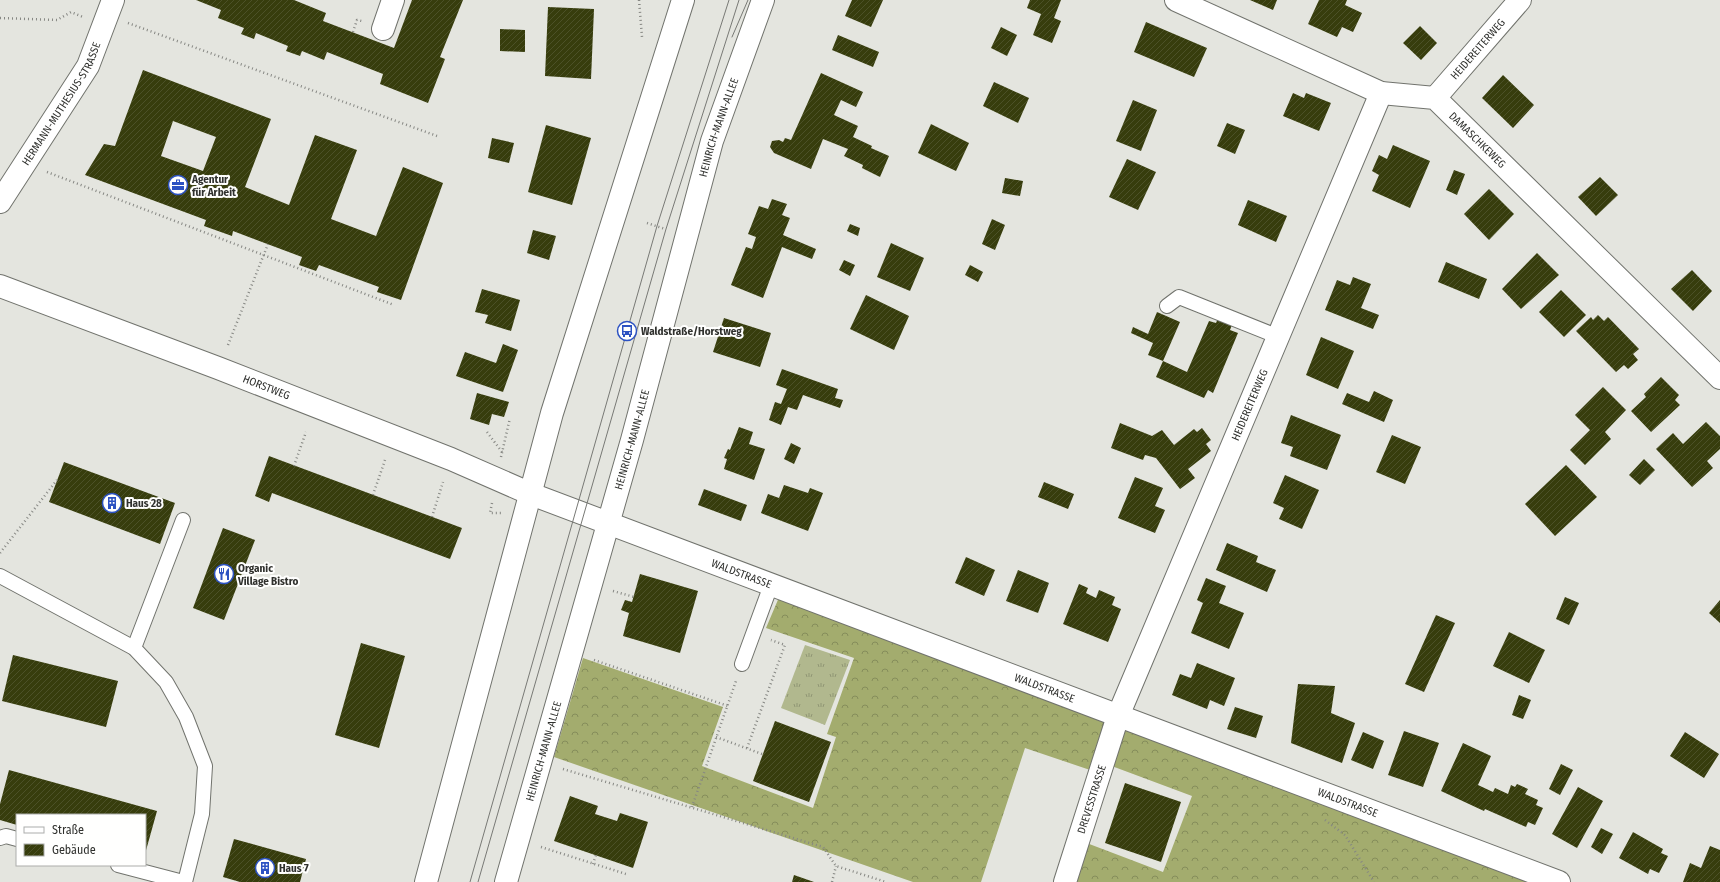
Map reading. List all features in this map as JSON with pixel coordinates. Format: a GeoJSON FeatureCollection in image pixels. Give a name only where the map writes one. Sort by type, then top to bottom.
{"type":"FeatureCollection","features":[{"type":"Feature","properties":{"kind":"street","name":"HERMANN-MUTHESIUS-STRASSE"},"geometry":{"type":"LineString","coordinates":[[0,202],[88,66],[113,0]]}},
{"type":"Feature","properties":{"kind":"street"},"geometry":{"type":"LineString","coordinates":[[382,30],[393,0]]}},
{"type":"Feature","properties":{"kind":"street"},"geometry":{"type":"LineString","coordinates":[[426,882],[552,414],[683,0]]}},
{"type":"Feature","properties":{"kind":"street","name":"HEINRICH-MANN-ALLEE"},"geometry":{"type":"LineString","coordinates":[[506,882],[609,523],[712,141],[763,0]]}},
{"type":"Feature","properties":{"kind":"street"},"geometry":{"type":"LineString","coordinates":[[1176,0],[1381,93],[1435,98]]}},
{"type":"Feature","properties":{"kind":"street","name":"HEIDEREITERWEG"},"geometry":{"type":"LineString","coordinates":[[1435,98],[1520,0]]}},
{"type":"Feature","properties":{"kind":"street","name":"HEIDEREITERWEG"},"geometry":{"type":"LineString","coordinates":[[1118,716],[1381,93]]}},
{"type":"Feature","properties":{"kind":"street","name":"DAMASCHKEWEG"},"geometry":{"type":"LineString","coordinates":[[1435,98],[1720,378]]}},
{"type":"Feature","properties":{"kind":"street","name":"HORSTWEG"},"geometry":{"type":"LineString","coordinates":[[0,286],[218,368],[451,459],[531,494]]}},
{"type":"Feature","properties":{"kind":"street","name":"WALDSTRASSE"},"geometry":{"type":"LineString","coordinates":[[531,494],[1559,882]]}},
{"type":"Feature","properties":{"kind":"street","name":"DREVESSTRASSE"},"geometry":{"type":"LineString","coordinates":[[1065,882],[1118,716]]}},
{"type":"Feature","properties":{"kind":"lane"},"geometry":{"type":"LineString","coordinates":[[1167,306],[1179,297],[1279,337]]}},
{"type":"Feature","properties":{"kind":"lane"},"geometry":{"type":"LineString","coordinates":[[134,648],[183,520]]}},
{"type":"Feature","properties":{"kind":"lane"},"geometry":{"type":"LineString","coordinates":[[0,576],[134,648],[166,682],[186,717],[205,766],[202,814],[184,882],[122,866]]}},
{"type":"Feature","properties":{"kind":"lane"},"geometry":{"type":"LineString","coordinates":[[742,664],[771,585]]}},
{"type":"Feature","properties":{"kind":"lane"},"geometry":{"type":"LineString","coordinates":[[0,838],[6,836],[16,839]]}},
{"type":"Feature","properties":{"kind":"path"},"geometry":{"type":"LineString","coordinates":[[639,0],[642,37]]}},
{"type":"Feature","properties":{"kind":"path"},"geometry":{"type":"LineString","coordinates":[[0,18],[57,20],[71,12],[103,25]]}},
{"type":"Feature","properties":{"kind":"path"},"geometry":{"type":"LineString","coordinates":[[126,22],[437,136]]}},
{"type":"Feature","properties":{"kind":"path"},"geometry":{"type":"LineString","coordinates":[[24,163],[394,304]]}},
{"type":"Feature","properties":{"kind":"path"},"geometry":{"type":"LineString","coordinates":[[228,345],[268,244]]}},
{"type":"Feature","properties":{"kind":"path"},"geometry":{"type":"LineString","coordinates":[[294,466],[306,432]]}},
{"type":"Feature","properties":{"kind":"path"},"geometry":{"type":"LineString","coordinates":[[373,495],[385,460]]}},
{"type":"Feature","properties":{"kind":"path"},"geometry":{"type":"LineString","coordinates":[[0,553],[57,480]]}},
{"type":"Feature","properties":{"kind":"path"},"geometry":{"type":"LineString","coordinates":[[432,517],[443,482]]}},
{"type":"Feature","properties":{"kind":"path"},"geometry":{"type":"LineString","coordinates":[[606,588],[634,597]]}},
{"type":"Feature","properties":{"kind":"path"},"geometry":{"type":"LineString","coordinates":[[747,748],[785,645],[753,634]]}},
{"type":"Feature","properties":{"kind":"path"},"geometry":{"type":"LineString","coordinates":[[594,660],[728,706]]}},
{"type":"Feature","properties":{"kind":"path"},"geometry":{"type":"LineString","coordinates":[[692,807],[742,664]]}},
{"type":"Feature","properties":{"kind":"path"},"geometry":{"type":"LineString","coordinates":[[716,737],[762,754]]}},
{"type":"Feature","properties":{"kind":"path"},"geometry":{"type":"LineString","coordinates":[[562,768],[823,847],[836,866],[886,882]]}},
{"type":"Feature","properties":{"kind":"path"},"geometry":{"type":"LineString","coordinates":[[1320,816],[1345,836],[1374,882]]}},
{"type":"Feature","properties":{"kind":"path"},"geometry":{"type":"LineString","coordinates":[[540,847],[626,874]]}},
{"type":"Feature","properties":{"kind":"path"},"geometry":{"type":"LineString","coordinates":[[593,864],[596,855]]}},
{"type":"Feature","properties":{"kind":"path"},"geometry":{"type":"LineString","coordinates":[[832,882],[836,866]]}},
{"type":"Feature","properties":{"kind":"green space"},"geometry":{"type":"Polygon","coordinates":[[[780,595],[1115,717],[1096,772],[1025,748],[981,882],[913,882],[554,757],[583,658],[723,707],[702,766],[813,808],[836,737],[827,734],[854,658],[766,628],[780,595]]]}},
{"type":"Feature","properties":{"kind":"green space"},"geometry":{"type":"Polygon","coordinates":[[[805,645],[850,660],[825,725],[781,708],[805,645]]]}},
{"type":"Feature","properties":{"kind":"green space"},"geometry":{"type":"Polygon","coordinates":[[[1123,721],[1536,882],[1072,882],[1084,842],[1163,872],[1192,796],[1109,765],[1123,721]]]}},
{"type":"Feature","properties":{"kind":"building"},"geometry":{"type":"Polygon","coordinates":[[[196,0],[294,0],[326,13],[323,21],[394,48],[412,0],[463,0],[440,57],[445,59],[428,103],[380,84],[383,74],[327,52],[324,60],[302,51],[300,56],[286,51],[288,46],[256,33],[254,39],[241,34],[244,28],[218,18],[221,10],[196,0]]]}},
{"type":"Feature","properties":{"kind":"building"},"geometry":{"type":"Polygon","coordinates":[[[852,0],[883,0],[871,27],[845,16],[852,0]]]}},
{"type":"Feature","properties":{"kind":"building"},"geometry":{"type":"Polygon","coordinates":[[[1030,0],[1061,0],[1054,18],[1061,21],[1052,43],[1033,35],[1041,14],[1027,8],[1030,0]]]}},
{"type":"Feature","properties":{"kind":"building"},"geometry":{"type":"Polygon","coordinates":[[[1250,0],[1277,0],[1273,10],[1250,0]]]}},
{"type":"Feature","properties":{"kind":"building"},"geometry":{"type":"Polygon","coordinates":[[[1319,0],[1347,0],[1345,5],[1362,13],[1353,32],[1342,27],[1337,37],[1308,24],[1319,0]]]}},
{"type":"Feature","properties":{"kind":"building"},"geometry":{"type":"Polygon","coordinates":[[[548,7],[594,9],[591,79],[545,76],[548,7]]]}},
{"type":"Feature","properties":{"kind":"building"},"geometry":{"type":"Polygon","coordinates":[[[1146,22],[1207,48],[1194,77],[1134,52],[1146,22]]]}},
{"type":"Feature","properties":{"kind":"building"},"geometry":{"type":"Polygon","coordinates":[[[1420,26],[1437,43],[1421,60],[1403,43],[1420,26]]]}},
{"type":"Feature","properties":{"kind":"building"},"geometry":{"type":"Polygon","coordinates":[[[1001,27],[1017,35],[1007,56],[991,48],[1001,27]]]}},
{"type":"Feature","properties":{"kind":"building"},"geometry":{"type":"Polygon","coordinates":[[[500,29],[525,30],[525,52],[500,51],[500,29]]]}},
{"type":"Feature","properties":{"kind":"building"},"geometry":{"type":"Polygon","coordinates":[[[838,35],[879,52],[873,67],[832,50],[838,35]]]}},
{"type":"Feature","properties":{"kind":"building","name":"Agentur für Arbeit"},"geometry":{"type":"Polygon","coordinates":[[[143,70],[271,119],[245,187],[289,205],[315,135],[357,150],[331,219],[376,236],[403,167],[443,183],[401,300],[377,292],[379,287],[319,265],[316,271],[299,265],[302,257],[233,231],[232,236],[204,226],[206,220],[85,175],[104,144],[115,146],[143,70]],[[173,121],[161,156],[203,171],[216,137],[173,121]]]}},
{"type":"Feature","properties":{"kind":"building"},"geometry":{"type":"Polygon","coordinates":[[[821,73],[863,92],[856,107],[841,100],[834,115],[858,126],[853,137],[872,146],[871,148],[889,156],[880,177],[862,168],[863,165],[844,156],[848,149],[823,139],[811,169],[774,153],[770,147],[772,141],[779,140],[783,142],[785,138],[791,140],[821,73]]]}},
{"type":"Feature","properties":{"kind":"building"},"geometry":{"type":"Polygon","coordinates":[[[1503,75],[1534,105],[1513,128],[1482,98],[1503,75]]]}},
{"type":"Feature","properties":{"kind":"building"},"geometry":{"type":"Polygon","coordinates":[[[994,82],[1029,98],[1018,123],[983,106],[994,82]]]}},
{"type":"Feature","properties":{"kind":"building"},"geometry":{"type":"Polygon","coordinates":[[[1293,93],[1304,98],[1306,93],[1331,103],[1319,131],[1283,116],[1293,93]]]}},
{"type":"Feature","properties":{"kind":"building"},"geometry":{"type":"Polygon","coordinates":[[[1133,100],[1157,110],[1141,151],[1116,141],[1133,100]]]}},
{"type":"Feature","properties":{"kind":"building"},"geometry":{"type":"Polygon","coordinates":[[[1227,123],[1245,130],[1235,154],[1217,146],[1227,123]]]}},
{"type":"Feature","properties":{"kind":"building"},"geometry":{"type":"Polygon","coordinates":[[[931,124],[969,143],[956,171],[918,153],[931,124]]]}},
{"type":"Feature","properties":{"kind":"building"},"geometry":{"type":"Polygon","coordinates":[[[546,125],[591,138],[572,205],[528,192],[546,125]]]}},
{"type":"Feature","properties":{"kind":"building"},"geometry":{"type":"Polygon","coordinates":[[[492,138],[514,143],[509,163],[488,158],[492,138]]]}},
{"type":"Feature","properties":{"kind":"building"},"geometry":{"type":"Polygon","coordinates":[[[1393,145],[1430,161],[1410,208],[1372,191],[1379,175],[1372,171],[1379,155],[1387,159],[1393,145]]]}},
{"type":"Feature","properties":{"kind":"building"},"geometry":{"type":"Polygon","coordinates":[[[1127,159],[1156,172],[1138,210],[1109,197],[1127,159]]]}},
{"type":"Feature","properties":{"kind":"building"},"geometry":{"type":"Polygon","coordinates":[[[1454,170],[1465,174],[1457,195],[1446,190],[1454,170]]]}},
{"type":"Feature","properties":{"kind":"building"},"geometry":{"type":"Polygon","coordinates":[[[1600,177],[1618,195],[1596,216],[1578,197],[1600,177]]]}},
{"type":"Feature","properties":{"kind":"building"},"geometry":{"type":"Polygon","coordinates":[[[1005,178],[1023,181],[1020,196],[1002,193],[1005,178]]]}},
{"type":"Feature","properties":{"kind":"building"},"geometry":{"type":"Polygon","coordinates":[[[1489,189],[1514,214],[1489,240],[1464,214],[1489,189]]]}},
{"type":"Feature","properties":{"kind":"building"},"geometry":{"type":"Polygon","coordinates":[[[772,199],[787,204],[782,215],[790,218],[783,235],[816,249],[812,259],[782,247],[763,298],[731,285],[746,247],[752,249],[756,237],[748,234],[759,206],[768,209],[772,199]]]}},
{"type":"Feature","properties":{"kind":"building"},"geometry":{"type":"Polygon","coordinates":[[[1248,200],[1287,216],[1276,242],[1238,225],[1248,200]]]}},
{"type":"Feature","properties":{"kind":"building"},"geometry":{"type":"Polygon","coordinates":[[[992,219],[1005,225],[995,250],[982,244],[992,219]]]}},
{"type":"Feature","properties":{"kind":"building"},"geometry":{"type":"Polygon","coordinates":[[[850,224],[860,228],[858,236],[847,231],[850,224]]]}},
{"type":"Feature","properties":{"kind":"building"},"geometry":{"type":"Polygon","coordinates":[[[533,230],[556,236],[549,260],[527,253],[533,230]]]}},
{"type":"Feature","properties":{"kind":"building"},"geometry":{"type":"Polygon","coordinates":[[[891,243],[924,258],[910,291],[877,277],[891,243]]]}},
{"type":"Feature","properties":{"kind":"building"},"geometry":{"type":"Polygon","coordinates":[[[1537,253],[1559,275],[1521,309],[1502,289],[1537,253]]]}},
{"type":"Feature","properties":{"kind":"building"},"geometry":{"type":"Polygon","coordinates":[[[844,260],[855,265],[850,276],[839,270],[844,260]]]}},
{"type":"Feature","properties":{"kind":"building"},"geometry":{"type":"Polygon","coordinates":[[[1446,262],[1487,279],[1479,299],[1438,282],[1446,262]]]}},
{"type":"Feature","properties":{"kind":"building"},"geometry":{"type":"Polygon","coordinates":[[[970,265],[983,272],[978,282],[965,275],[970,265]]]}},
{"type":"Feature","properties":{"kind":"building"},"geometry":{"type":"Polygon","coordinates":[[[1692,270],[1712,291],[1693,311],[1671,289],[1692,270]]]}},
{"type":"Feature","properties":{"kind":"building"},"geometry":{"type":"Polygon","coordinates":[[[1353,277],[1371,284],[1361,308],[1379,315],[1373,329],[1325,310],[1337,280],[1350,285],[1353,277]]]}},
{"type":"Feature","properties":{"kind":"building"},"geometry":{"type":"Polygon","coordinates":[[[482,289],[520,300],[511,331],[485,323],[488,315],[475,312],[482,289]]]}},
{"type":"Feature","properties":{"kind":"building"},"geometry":{"type":"Polygon","coordinates":[[[1561,290],[1586,315],[1564,337],[1539,312],[1561,290]]]}},
{"type":"Feature","properties":{"kind":"building"},"geometry":{"type":"Polygon","coordinates":[[[866,295],[909,316],[894,350],[850,329],[866,295]]]}},
{"type":"Feature","properties":{"kind":"building"},"geometry":{"type":"Polygon","coordinates":[[[1157,312],[1180,322],[1163,361],[1148,355],[1153,343],[1131,333],[1133,327],[1148,334],[1157,312]]]}},
{"type":"Feature","properties":{"kind":"building"},"geometry":{"type":"Polygon","coordinates":[[[1598,315],[1604,321],[1608,317],[1639,349],[1633,354],[1638,360],[1628,369],[1624,365],[1616,372],[1576,331],[1591,317],[1593,320],[1598,315]]]}},
{"type":"Feature","properties":{"kind":"building"},"geometry":{"type":"Polygon","coordinates":[[[1219,316],[1233,322],[1230,330],[1238,333],[1213,393],[1208,390],[1204,398],[1156,377],[1163,361],[1187,372],[1209,321],[1216,323],[1219,316]]]}},
{"type":"Feature","properties":{"kind":"building"},"geometry":{"type":"Polygon","coordinates":[[[724,318],[771,333],[760,367],[713,352],[724,318]]]}},
{"type":"Feature","properties":{"kind":"building"},"geometry":{"type":"Polygon","coordinates":[[[1321,337],[1354,351],[1338,389],[1306,375],[1321,337]]]}},
{"type":"Feature","properties":{"kind":"building"},"geometry":{"type":"Polygon","coordinates":[[[503,344],[518,350],[503,392],[456,376],[465,352],[496,363],[503,344]]]}},
{"type":"Feature","properties":{"kind":"building"},"geometry":{"type":"Polygon","coordinates":[[[782,369],[838,389],[835,398],[843,400],[840,408],[803,395],[797,410],[788,407],[781,425],[769,420],[775,402],[781,404],[787,389],[776,385],[782,369]]]}},
{"type":"Feature","properties":{"kind":"building"},"geometry":{"type":"Polygon","coordinates":[[[1661,377],[1679,395],[1675,400],[1680,405],[1651,432],[1631,411],[1646,397],[1644,394],[1661,377]]]}},
{"type":"Feature","properties":{"kind":"building"},"geometry":{"type":"Polygon","coordinates":[[[1603,387],[1626,410],[1605,432],[1611,439],[1585,465],[1570,450],[1590,430],[1575,415],[1603,387]]]}},
{"type":"Feature","properties":{"kind":"building"},"geometry":{"type":"Polygon","coordinates":[[[1374,391],[1393,400],[1384,422],[1342,404],[1347,393],[1369,402],[1374,391]]]}},
{"type":"Feature","properties":{"kind":"building"},"geometry":{"type":"Polygon","coordinates":[[[477,393],[509,402],[504,417],[492,414],[489,425],[470,419],[477,393]]]}},
{"type":"Feature","properties":{"kind":"building"},"geometry":{"type":"Polygon","coordinates":[[[1291,415],[1341,435],[1327,470],[1290,456],[1293,447],[1281,443],[1291,415]]]}},
{"type":"Feature","properties":{"kind":"building"},"geometry":{"type":"Polygon","coordinates":[[[1706,422],[1720,436],[1720,449],[1707,461],[1713,468],[1692,487],[1656,449],[1673,433],[1683,444],[1706,422]]]}},
{"type":"Feature","properties":{"kind":"building"},"geometry":{"type":"Polygon","coordinates":[[[1120,423],[1152,436],[1162,430],[1174,445],[1194,429],[1197,432],[1202,428],[1211,440],[1206,444],[1211,451],[1188,469],[1195,478],[1180,489],[1156,458],[1145,455],[1143,460],[1111,448],[1120,423]]]}},
{"type":"Feature","properties":{"kind":"building"},"geometry":{"type":"Polygon","coordinates":[[[739,427],[753,432],[749,444],[765,449],[754,480],[724,469],[727,459],[724,458],[728,449],[730,450],[739,427]]]}},
{"type":"Feature","properties":{"kind":"building"},"geometry":{"type":"Polygon","coordinates":[[[1392,435],[1421,447],[1405,484],[1376,472],[1392,435]]]}},
{"type":"Feature","properties":{"kind":"building"},"geometry":{"type":"Polygon","coordinates":[[[791,443],[801,448],[794,464],[784,459],[791,443]]]}},
{"type":"Feature","properties":{"kind":"building"},"geometry":{"type":"Polygon","coordinates":[[[269,456],[462,528],[450,559],[272,493],[269,502],[255,496],[269,456]]]}},
{"type":"Feature","properties":{"kind":"building"},"geometry":{"type":"Polygon","coordinates":[[[1644,459],[1655,470],[1640,485],[1629,475],[1644,459]]]}},
{"type":"Feature","properties":{"kind":"building","name":"Haus 28"},"geometry":{"type":"Polygon","coordinates":[[[64,462],[175,503],[160,544],[49,502],[64,462]]]}},
{"type":"Feature","properties":{"kind":"building"},"geometry":{"type":"Polygon","coordinates":[[[1566,465],[1597,497],[1555,536],[1525,504],[1566,465]]]}},
{"type":"Feature","properties":{"kind":"building"},"geometry":{"type":"Polygon","coordinates":[[[1285,475],[1319,490],[1302,529],[1279,519],[1284,508],[1273,503],[1285,475]]]}},
{"type":"Feature","properties":{"kind":"building"},"geometry":{"type":"Polygon","coordinates":[[[1135,477],[1163,488],[1155,506],[1165,510],[1155,533],[1118,518],[1135,477]]]}},
{"type":"Feature","properties":{"kind":"building"},"geometry":{"type":"Polygon","coordinates":[[[1044,482],[1074,494],[1068,509],[1038,497],[1044,482]]]}},
{"type":"Feature","properties":{"kind":"building"},"geometry":{"type":"Polygon","coordinates":[[[784,485],[808,493],[810,488],[823,493],[808,531],[761,513],[768,494],[779,498],[784,485]]]}},
{"type":"Feature","properties":{"kind":"building"},"geometry":{"type":"Polygon","coordinates":[[[704,489],[747,505],[741,521],[698,505],[704,489]]]}},
{"type":"Feature","properties":{"kind":"building","name":"Organic Village Bistro"},"geometry":{"type":"Polygon","coordinates":[[[223,528],[255,540],[224,620],[193,608],[223,528]]]}},
{"type":"Feature","properties":{"kind":"building"},"geometry":{"type":"Polygon","coordinates":[[[1227,543],[1258,556],[1256,562],[1276,570],[1267,592],[1216,570],[1227,543]]]}},
{"type":"Feature","properties":{"kind":"building"},"geometry":{"type":"Polygon","coordinates":[[[966,557],[995,570],[984,596],[955,583],[966,557]]]}},
{"type":"Feature","properties":{"kind":"building"},"geometry":{"type":"Polygon","coordinates":[[[1018,570],[1049,583],[1038,613],[1006,601],[1018,570]]]}},
{"type":"Feature","properties":{"kind":"building"},"geometry":{"type":"Polygon","coordinates":[[[640,574],[698,591],[680,653],[623,636],[629,613],[621,610],[625,600],[632,602],[640,574]]]}},
{"type":"Feature","properties":{"kind":"building"},"geometry":{"type":"Polygon","coordinates":[[[1206,578],[1226,586],[1219,603],[1244,613],[1229,649],[1191,633],[1203,603],[1197,600],[1206,578]]]}},
{"type":"Feature","properties":{"kind":"building"},"geometry":{"type":"Polygon","coordinates":[[[1079,584],[1088,588],[1086,593],[1096,598],[1099,590],[1115,597],[1112,605],[1121,609],[1108,642],[1063,624],[1079,584]]]}},
{"type":"Feature","properties":{"kind":"building"},"geometry":{"type":"Polygon","coordinates":[[[1565,597],[1579,603],[1569,625],[1556,619],[1565,597]]]}},
{"type":"Feature","properties":{"kind":"building"},"geometry":{"type":"Polygon","coordinates":[[[1720,600],[1720,623],[1709,613],[1720,600]]]}},
{"type":"Feature","properties":{"kind":"building"},"geometry":{"type":"Polygon","coordinates":[[[1436,615],[1455,623],[1424,692],[1405,684],[1436,615]]]}},
{"type":"Feature","properties":{"kind":"building"},"geometry":{"type":"Polygon","coordinates":[[[1509,632],[1545,650],[1529,683],[1493,666],[1509,632]]]}},
{"type":"Feature","properties":{"kind":"building"},"geometry":{"type":"Polygon","coordinates":[[[361,643],[405,656],[379,748],[335,735],[361,643]]]}},
{"type":"Feature","properties":{"kind":"building"},"geometry":{"type":"Polygon","coordinates":[[[13,655],[118,681],[106,727],[2,701],[13,655]]]}},
{"type":"Feature","properties":{"kind":"building"},"geometry":{"type":"Polygon","coordinates":[[[1197,663],[1235,678],[1224,706],[1210,700],[1207,709],[1172,695],[1180,674],[1191,678],[1197,663]]]}},
{"type":"Feature","properties":{"kind":"building"},"geometry":{"type":"Polygon","coordinates":[[[1298,684],[1335,686],[1331,713],[1355,723],[1342,763],[1291,743],[1298,684]]]}},
{"type":"Feature","properties":{"kind":"building"},"geometry":{"type":"Polygon","coordinates":[[[1519,695],[1531,700],[1523,719],[1512,715],[1519,695]]]}},
{"type":"Feature","properties":{"kind":"building"},"geometry":{"type":"Polygon","coordinates":[[[1235,707],[1263,716],[1256,738],[1227,729],[1235,707]]]}},
{"type":"Feature","properties":{"kind":"building"},"geometry":{"type":"Polygon","coordinates":[[[775,721],[831,742],[809,802],[753,781],[775,721]]]}},
{"type":"Feature","properties":{"kind":"building"},"geometry":{"type":"Polygon","coordinates":[[[1404,731],[1439,743],[1423,787],[1388,775],[1404,731]]]}},
{"type":"Feature","properties":{"kind":"building"},"geometry":{"type":"Polygon","coordinates":[[[1363,732],[1384,741],[1373,769],[1351,760],[1363,732]]]}},
{"type":"Feature","properties":{"kind":"building"},"geometry":{"type":"Polygon","coordinates":[[[1685,732],[1719,754],[1704,778],[1670,756],[1685,732]]]}},
{"type":"Feature","properties":{"kind":"building"},"geometry":{"type":"Polygon","coordinates":[[[1463,743],[1491,756],[1478,785],[1493,792],[1495,788],[1508,794],[1511,785],[1515,787],[1517,784],[1528,789],[1525,794],[1538,800],[1536,805],[1543,808],[1535,825],[1528,822],[1526,827],[1485,809],[1484,811],[1441,791],[1463,743]]]}},
{"type":"Feature","properties":{"kind":"building"},"geometry":{"type":"Polygon","coordinates":[[[1561,764],[1573,770],[1560,795],[1549,789],[1561,764]]]}},
{"type":"Feature","properties":{"kind":"building"},"geometry":{"type":"Polygon","coordinates":[[[9,770],[157,811],[146,850],[146,814],[16,814],[16,825],[0,820],[0,804],[9,770]]]}},
{"type":"Feature","properties":{"kind":"building"},"geometry":{"type":"Polygon","coordinates":[[[1125,783],[1181,802],[1161,862],[1105,843],[1125,783]]]}},
{"type":"Feature","properties":{"kind":"building"},"geometry":{"type":"Polygon","coordinates":[[[1578,787],[1603,801],[1577,848],[1552,834],[1578,787]]]}},
{"type":"Feature","properties":{"kind":"building"},"geometry":{"type":"Polygon","coordinates":[[[570,796],[598,806],[595,814],[617,821],[620,813],[648,822],[633,868],[554,841],[570,796]]]}},
{"type":"Feature","properties":{"kind":"building"},"geometry":{"type":"Polygon","coordinates":[[[1601,828],[1613,834],[1602,854],[1591,847],[1601,828]]]}},
{"type":"Feature","properties":{"kind":"building"},"geometry":{"type":"Polygon","coordinates":[[[1633,832],[1663,849],[1661,853],[1668,856],[1659,873],[1650,869],[1648,874],[1619,858],[1633,832]]]}},
{"type":"Feature","properties":{"kind":"building","name":"Haus 7"},"geometry":{"type":"Polygon","coordinates":[[[234,839],[306,859],[300,882],[240,882],[223,877],[234,839]]]}},
{"type":"Feature","properties":{"kind":"building"},"geometry":{"type":"Polygon","coordinates":[[[1710,846],[1720,850],[1720,882],[1683,882],[1690,863],[1701,868],[1710,846]]]}},
{"type":"Feature","properties":{"kind":"building"},"geometry":{"type":"Polygon","coordinates":[[[794,875],[814,882],[792,882],[794,875]]]}},
{"type":"Feature","properties":{"kind":"tram line"},"geometry":{"type":"LineString","coordinates":[[470,882],[657,226],[729,0]]}},
{"type":"Feature","properties":{"kind":"tram line"},"geometry":{"type":"LineString","coordinates":[[478,882],[666,229],[739,0]]}},
{"type":"Feature","properties":{"kind":"tram line"},"geometry":{"type":"LineString","coordinates":[[732,37],[748,0]]}},
{"type":"Feature","properties":{"kind":"place","name":"Agentur für Arbeit"},"geometry":{"type":"Point","coordinates":[178,185]}},
{"type":"Feature","properties":{"kind":"place","name":"Waldstraße/Horstweg"},"geometry":{"type":"Point","coordinates":[627,331]}},
{"type":"Feature","properties":{"kind":"place","name":"Haus 28"},"geometry":{"type":"Point","coordinates":[112,503]}},
{"type":"Feature","properties":{"kind":"place","name":"Organic Village Bistro"},"geometry":{"type":"Point","coordinates":[224,574]}},
{"type":"Feature","properties":{"kind":"place","name":"Haus 7"},"geometry":{"type":"Point","coordinates":[265,868]}}]}
